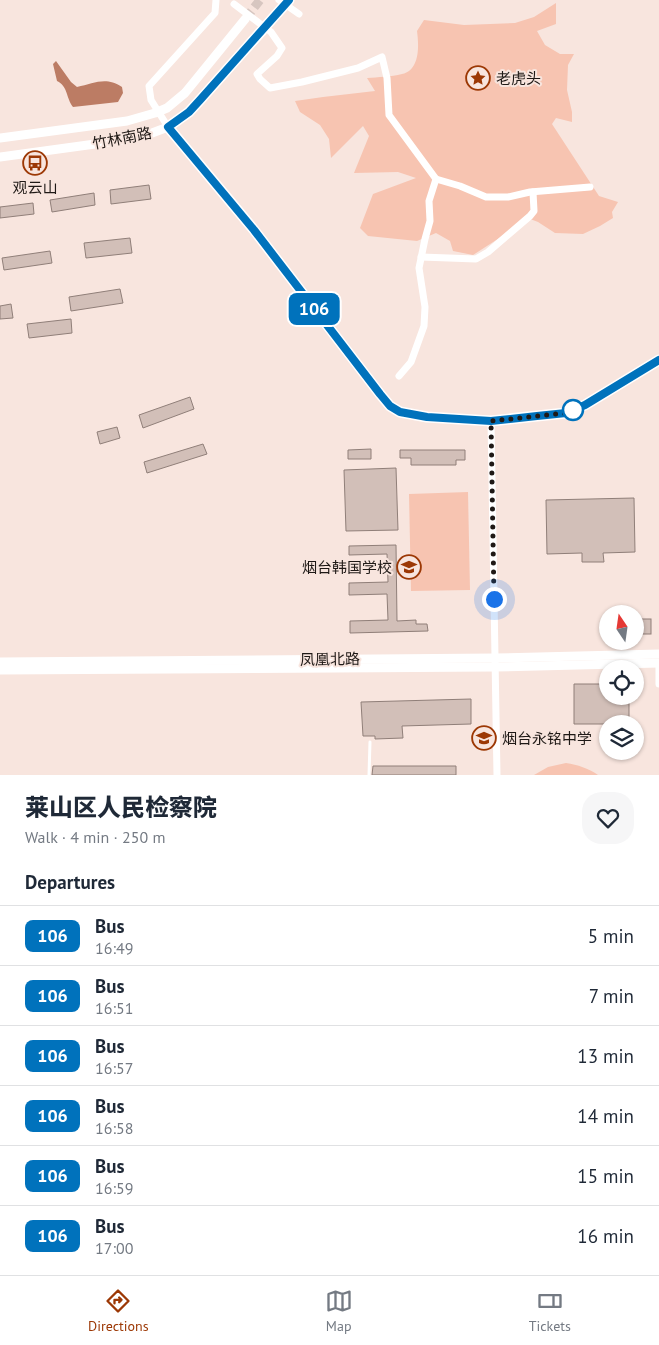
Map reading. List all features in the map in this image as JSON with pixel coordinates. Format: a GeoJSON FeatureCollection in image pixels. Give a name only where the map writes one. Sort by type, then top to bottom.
{"type":"FeatureCollection","features":[{"type":"Feature","properties":{"kind":"street"},"geometry":{"type":"LineString","coordinates":[[216,0],[215,13],[149,86],[151,100],[168,127],[254,230],[390,406],[400,412],[427,417],[491,421],[566,413],[585,405],[659,360]]}},
{"type":"Feature","properties":{"kind":"street"},"geometry":{"type":"LineString","coordinates":[[279,0],[299,14]]}},
{"type":"Feature","properties":{"kind":"street"},"geometry":{"type":"LineString","coordinates":[[234,4],[272,32],[282,48],[277,56],[257,74],[270,88],[358,68],[382,57],[387,78],[389,114],[436,179],[460,186],[486,197],[508,197],[533,192],[590,187]]}},
{"type":"Feature","properties":{"kind":"street","name":"竹林南路"},"geometry":{"type":"LineString","coordinates":[[0,138],[127,121],[159,112],[172,105],[185,93],[246,18]]}},
{"type":"Feature","properties":{"kind":"street","name":"竹林南路"},"geometry":{"type":"LineString","coordinates":[[0,157],[117,141],[152,133],[168,127],[189,112],[262,31]]}},
{"type":"Feature","properties":{"kind":"street"},"geometry":{"type":"LineString","coordinates":[[399,376],[411,362],[424,326],[425,308],[419,268],[430,221],[429,201],[436,179]]}},
{"type":"Feature","properties":{"kind":"street"},"geometry":{"type":"LineString","coordinates":[[421,257],[476,258],[488,252],[534,211],[533,192]]}},
{"type":"Feature","properties":{"kind":"street"},"geometry":{"type":"LineString","coordinates":[[491,421],[496,775]]}},
{"type":"Feature","properties":{"kind":"street","name":"凤凰北路"},"geometry":{"type":"LineString","coordinates":[[0,670],[495,662],[659,654]]}},
{"type":"Feature","properties":{"kind":"street","name":"凤凰北路"},"geometry":{"type":"LineString","coordinates":[[0,662],[659,663]]}},
{"type":"Feature","properties":{"kind":"street"},"geometry":{"type":"LineString","coordinates":[[659,663],[659,684]]}},
{"type":"Feature","properties":{"kind":"lane"},"geometry":{"type":"LineString","coordinates":[[369,775],[370,742]]}},
{"type":"Feature","properties":{"kind":"shaded area"},"geometry":{"type":"Polygon","coordinates":[[[556,3],[556,24],[537,31],[545,45],[560,54],[574,54],[568,65],[567,90],[572,112],[572,122],[556,118],[552,124],[599,196],[618,202],[612,212],[613,218],[583,234],[555,233],[538,222],[525,217],[504,235],[473,255],[453,251],[450,241],[436,233],[417,241],[368,236],[360,228],[373,194],[416,178],[398,172],[354,173],[369,136],[363,126],[331,158],[329,139],[320,125],[300,112],[295,101],[375,91],[367,78],[393,76],[408,72],[417,57],[417,31],[424,20],[464,25],[515,23],[534,17],[556,3]]]}},
{"type":"Feature","properties":{"kind":"shaded area"},"geometry":{"type":"Polygon","coordinates":[[[56,61],[71,82],[77,87],[105,81],[122,87],[123,93],[118,102],[73,107],[65,89],[57,81],[53,64],[56,61]]]}},
{"type":"Feature","properties":{"kind":"shaded area"},"geometry":{"type":"Polygon","coordinates":[[[468,492],[470,590],[411,591],[409,494],[468,492]]]}},
{"type":"Feature","properties":{"kind":"shaded area"},"geometry":{"type":"Polygon","coordinates":[[[566,763],[583,767],[598,775],[534,775],[548,767],[566,763]]]}},
{"type":"Feature","properties":{"kind":"building"},"geometry":{"type":"Polygon","coordinates":[[[149,185],[151,199],[111,204],[110,190],[149,185]]]}},
{"type":"Feature","properties":{"kind":"building"},"geometry":{"type":"Polygon","coordinates":[[[94,193],[95,205],[52,212],[50,200],[94,193]]]}},
{"type":"Feature","properties":{"kind":"building"},"geometry":{"type":"Polygon","coordinates":[[[33,203],[34,214],[0,218],[0,207],[33,203]]]}},
{"type":"Feature","properties":{"kind":"building"},"geometry":{"type":"Polygon","coordinates":[[[130,238],[132,253],[86,258],[84,243],[130,238]]]}},
{"type":"Feature","properties":{"kind":"building"},"geometry":{"type":"Polygon","coordinates":[[[50,251],[52,263],[4,270],[2,258],[50,251]]]}},
{"type":"Feature","properties":{"kind":"building"},"geometry":{"type":"Polygon","coordinates":[[[120,289],[123,303],[71,311],[69,297],[120,289]]]}},
{"type":"Feature","properties":{"kind":"building"},"geometry":{"type":"Polygon","coordinates":[[[11,304],[13,318],[0,319],[0,306],[11,304]]]}},
{"type":"Feature","properties":{"kind":"building"},"geometry":{"type":"Polygon","coordinates":[[[71,319],[72,333],[29,338],[27,324],[71,319]]]}},
{"type":"Feature","properties":{"kind":"building"},"geometry":{"type":"Polygon","coordinates":[[[190,397],[194,409],[143,428],[139,415],[190,397]]]}},
{"type":"Feature","properties":{"kind":"building"},"geometry":{"type":"Polygon","coordinates":[[[117,427],[120,438],[100,444],[97,432],[117,427]]]}},
{"type":"Feature","properties":{"kind":"building"},"geometry":{"type":"Polygon","coordinates":[[[203,444],[207,454],[147,473],[144,462],[203,444]]]}},
{"type":"Feature","properties":{"kind":"building"},"geometry":{"type":"Polygon","coordinates":[[[371,449],[371,459],[348,459],[348,450],[371,449]]]}},
{"type":"Feature","properties":{"kind":"building"},"geometry":{"type":"Polygon","coordinates":[[[400,450],[465,450],[465,460],[456,460],[456,465],[411,465],[411,458],[400,458],[400,450]]]}},
{"type":"Feature","properties":{"kind":"building"},"geometry":{"type":"Polygon","coordinates":[[[396,468],[398,530],[346,531],[344,470],[396,468]]]}},
{"type":"Feature","properties":{"kind":"building"},"geometry":{"type":"Polygon","coordinates":[[[634,498],[635,552],[603,553],[604,562],[582,562],[582,553],[547,554],[546,500],[634,498]]]}},
{"type":"Feature","properties":{"kind":"building"},"geometry":{"type":"Polygon","coordinates":[[[396,545],[397,621],[416,620],[416,624],[427,624],[428,631],[350,633],[350,621],[388,620],[387,594],[349,595],[349,583],[388,582],[387,554],[349,555],[349,546],[396,545]]]}},
{"type":"Feature","properties":{"kind":"building"},"geometry":{"type":"Polygon","coordinates":[[[644,619],[651,619],[651,634],[644,634],[644,619]]]}},
{"type":"Feature","properties":{"kind":"building"},"geometry":{"type":"Polygon","coordinates":[[[574,684],[599,684],[599,705],[629,705],[629,715],[599,715],[599,724],[574,724],[574,684]]]}},
{"type":"Feature","properties":{"kind":"building"},"geometry":{"type":"Polygon","coordinates":[[[471,699],[471,724],[402,726],[403,738],[375,739],[375,736],[363,736],[361,702],[471,699]]]}},
{"type":"Feature","properties":{"kind":"building"},"geometry":{"type":"Polygon","coordinates":[[[373,766],[456,766],[456,775],[372,775],[373,766]]]}},
{"type":"Feature","properties":{"kind":"tunnel"},"geometry":{"type":"LineString","coordinates":[[246,18],[260,0]]}},
{"type":"Feature","properties":{"kind":"tunnel"},"geometry":{"type":"LineString","coordinates":[[263,31],[289,0]]}},
{"type":"Feature","properties":{"kind":"bus line","name":"106"},"geometry":{"type":"LineString","coordinates":[[289,0],[189,112],[168,127],[254,230],[390,406],[400,412],[427,417],[470,421],[491,421],[566,413],[585,405],[659,360]]}},
{"type":"Feature","properties":{"kind":"place","name":"老虎头"},"geometry":{"type":"Point","coordinates":[478,78]}},
{"type":"Feature","properties":{"kind":"place","name":"观云山"},"geometry":{"type":"Point","coordinates":[35,163]}},
{"type":"Feature","properties":{"kind":"place","name":"烟台韩国学校"},"geometry":{"type":"Point","coordinates":[409,567]}},
{"type":"Feature","properties":{"kind":"place","name":"烟台永铭中学"},"geometry":{"type":"Point","coordinates":[484,738]}},
{"type":"Feature","properties":{"kind":"route"},"geometry":{"type":"LineString","coordinates":[[494,599],[491,421],[566,413],[575,409],[573,410]]}}]}
